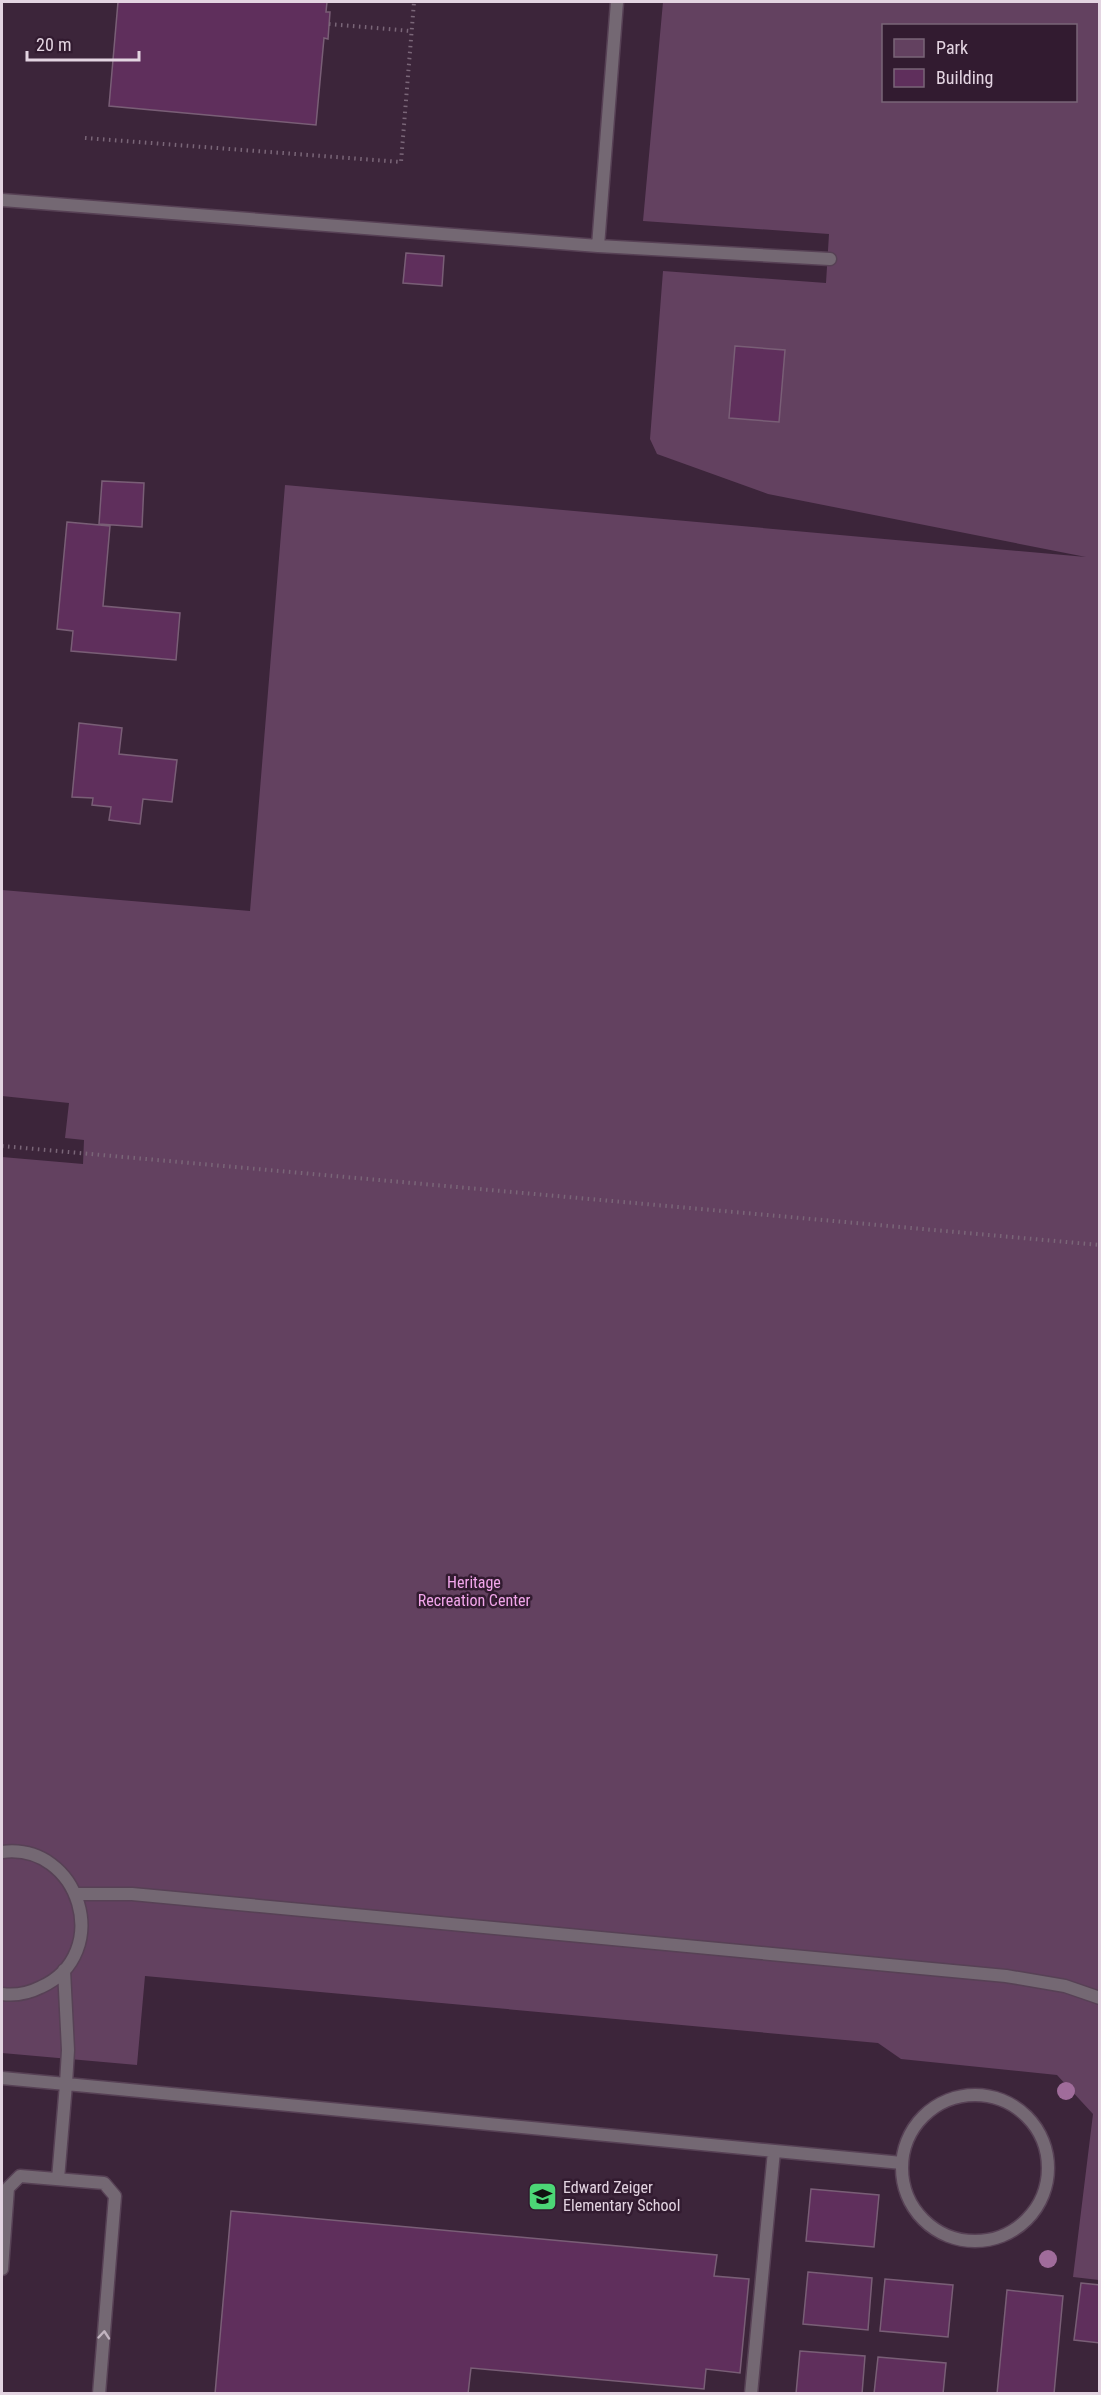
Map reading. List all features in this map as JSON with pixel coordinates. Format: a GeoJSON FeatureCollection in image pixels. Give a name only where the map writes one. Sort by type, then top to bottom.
{"type":"FeatureCollection","features":[{"type":"Feature","properties":{"kind":"lane"},"geometry":{"type":"LineString","coordinates":[[598,246],[617,2]]}},
{"type":"Feature","properties":{"kind":"lane"},"geometry":{"type":"LineString","coordinates":[[2,200],[598,246],[830,259]]}},
{"type":"Feature","properties":{"kind":"lane"},"geometry":{"type":"LineString","coordinates":[[2,1852],[31,1854],[50,1863],[65,1877],[76,1894],[82,1913],[81,1934],[75,1954],[64,1970],[48,1984],[29,1992],[2,1994]]}},
{"type":"Feature","properties":{"kind":"lane"},"geometry":{"type":"LineString","coordinates":[[76,1894],[132,1894],[994,1975],[1065,1986],[1100,1998]]}},
{"type":"Feature","properties":{"kind":"lane"},"geometry":{"type":"LineString","coordinates":[[58,2180],[68,2050],[64,1970]]}},
{"type":"Feature","properties":{"kind":"lane"},"geometry":{"type":"LineString","coordinates":[[2,2078],[902,2163]]}},
{"type":"Feature","properties":{"kind":"lane"},"geometry":{"type":"LineString","coordinates":[[985,2095],[1008,2102],[1028,2117],[1042,2136],[1049,2159],[1047,2183],[1033,2213],[1022,2225],[1001,2237],[977,2242],[953,2238],[931,2227],[914,2209],[904,2187],[902,2163],[907,2140],[920,2120],[939,2104],[961,2096],[985,2095]]}},
{"type":"Feature","properties":{"kind":"lane"},"geometry":{"type":"LineString","coordinates":[[751,2394],[774,2151]]}},
{"type":"Feature","properties":{"kind":"lane"},"geometry":{"type":"LineString","coordinates":[[2,2269],[8,2188],[20,2176],[104,2183],[115,2196],[99,2394]]}},
{"type":"Feature","properties":{"kind":"path"},"geometry":{"type":"LineString","coordinates":[[85,138],[401,162],[414,2]]}},
{"type":"Feature","properties":{"kind":"path"},"geometry":{"type":"LineString","coordinates":[[329,24],[411,31]]}},
{"type":"Feature","properties":{"kind":"path"},"geometry":{"type":"LineString","coordinates":[[2,1146],[1100,1245]]}},
{"type":"Feature","properties":{"kind":"green space","name":"Heritage Recreation Center"},"geometry":{"type":"Polygon","coordinates":[[[663,2],[1099,2],[1099,2280],[1073,2277],[1093,2114],[1057,2075],[901,2059],[878,2043],[145,1976],[137,2065],[2,2053],[2,1157],[83,1164],[84,1140],[65,1138],[69,1103],[2,1096],[2,890],[250,911],[285,485],[1086,557],[768,494],[657,454],[650,439],[663,271],[826,283],[829,234],[643,221],[663,2]]]}},
{"type":"Feature","properties":{"kind":"building"},"geometry":{"type":"Polygon","coordinates":[[[118,2],[327,2],[326,12],[330,12],[328,39],[324,38],[316,125],[109,106],[118,2]]]}},
{"type":"Feature","properties":{"kind":"building"},"geometry":{"type":"Polygon","coordinates":[[[406,253],[444,256],[442,286],[403,283],[406,253]]]}},
{"type":"Feature","properties":{"kind":"building"},"geometry":{"type":"Polygon","coordinates":[[[735,346],[785,350],[779,422],[729,418],[735,346]]]}},
{"type":"Feature","properties":{"kind":"building"},"geometry":{"type":"Polygon","coordinates":[[[102,481],[144,483],[142,527],[99,524],[102,481]]]}},
{"type":"Feature","properties":{"kind":"building"},"geometry":{"type":"Polygon","coordinates":[[[67,522],[110,526],[103,606],[180,613],[176,660],[71,651],[73,631],[57,629],[67,522]]]}},
{"type":"Feature","properties":{"kind":"building"},"geometry":{"type":"Polygon","coordinates":[[[79,723],[122,728],[119,754],[177,760],[172,802],[143,799],[140,824],[109,820],[111,807],[92,805],[93,798],[72,797],[79,723]]]}},
{"type":"Feature","properties":{"kind":"building"},"geometry":{"type":"Polygon","coordinates":[[[811,2189],[879,2195],[874,2247],[806,2241],[811,2189]]]}},
{"type":"Feature","properties":{"kind":"building"},"geometry":{"type":"Polygon","coordinates":[[[231,2211],[717,2255],[714,2276],[749,2279],[740,2373],[706,2369],[704,2389],[471,2368],[468,2394],[215,2394],[231,2211]]]}},
{"type":"Feature","properties":{"kind":"building"},"geometry":{"type":"Polygon","coordinates":[[[808,2272],[872,2278],[868,2330],[803,2324],[808,2272]]]}},
{"type":"Feature","properties":{"kind":"building"},"geometry":{"type":"Polygon","coordinates":[[[885,2279],[953,2285],[948,2337],[880,2331],[885,2279]]]}},
{"type":"Feature","properties":{"kind":"building"},"geometry":{"type":"Polygon","coordinates":[[[1081,2283],[1100,2285],[1100,2343],[1074,2340],[1081,2283]]]}},
{"type":"Feature","properties":{"kind":"building"},"geometry":{"type":"Polygon","coordinates":[[[1007,2290],[1063,2296],[1054,2394],[997,2394],[1007,2290]]]}},
{"type":"Feature","properties":{"kind":"building"},"geometry":{"type":"Polygon","coordinates":[[[800,2351],[865,2356],[862,2394],[796,2394],[800,2351]]]}},
{"type":"Feature","properties":{"kind":"building"},"geometry":{"type":"Polygon","coordinates":[[[878,2357],[946,2363],[943,2394],[874,2394],[878,2357]]]}},
{"type":"Feature","properties":{"kind":"place","name":"Edward Zeiger Elementary School"},"geometry":{"type":"Point","coordinates":[542,2196]}}]}
